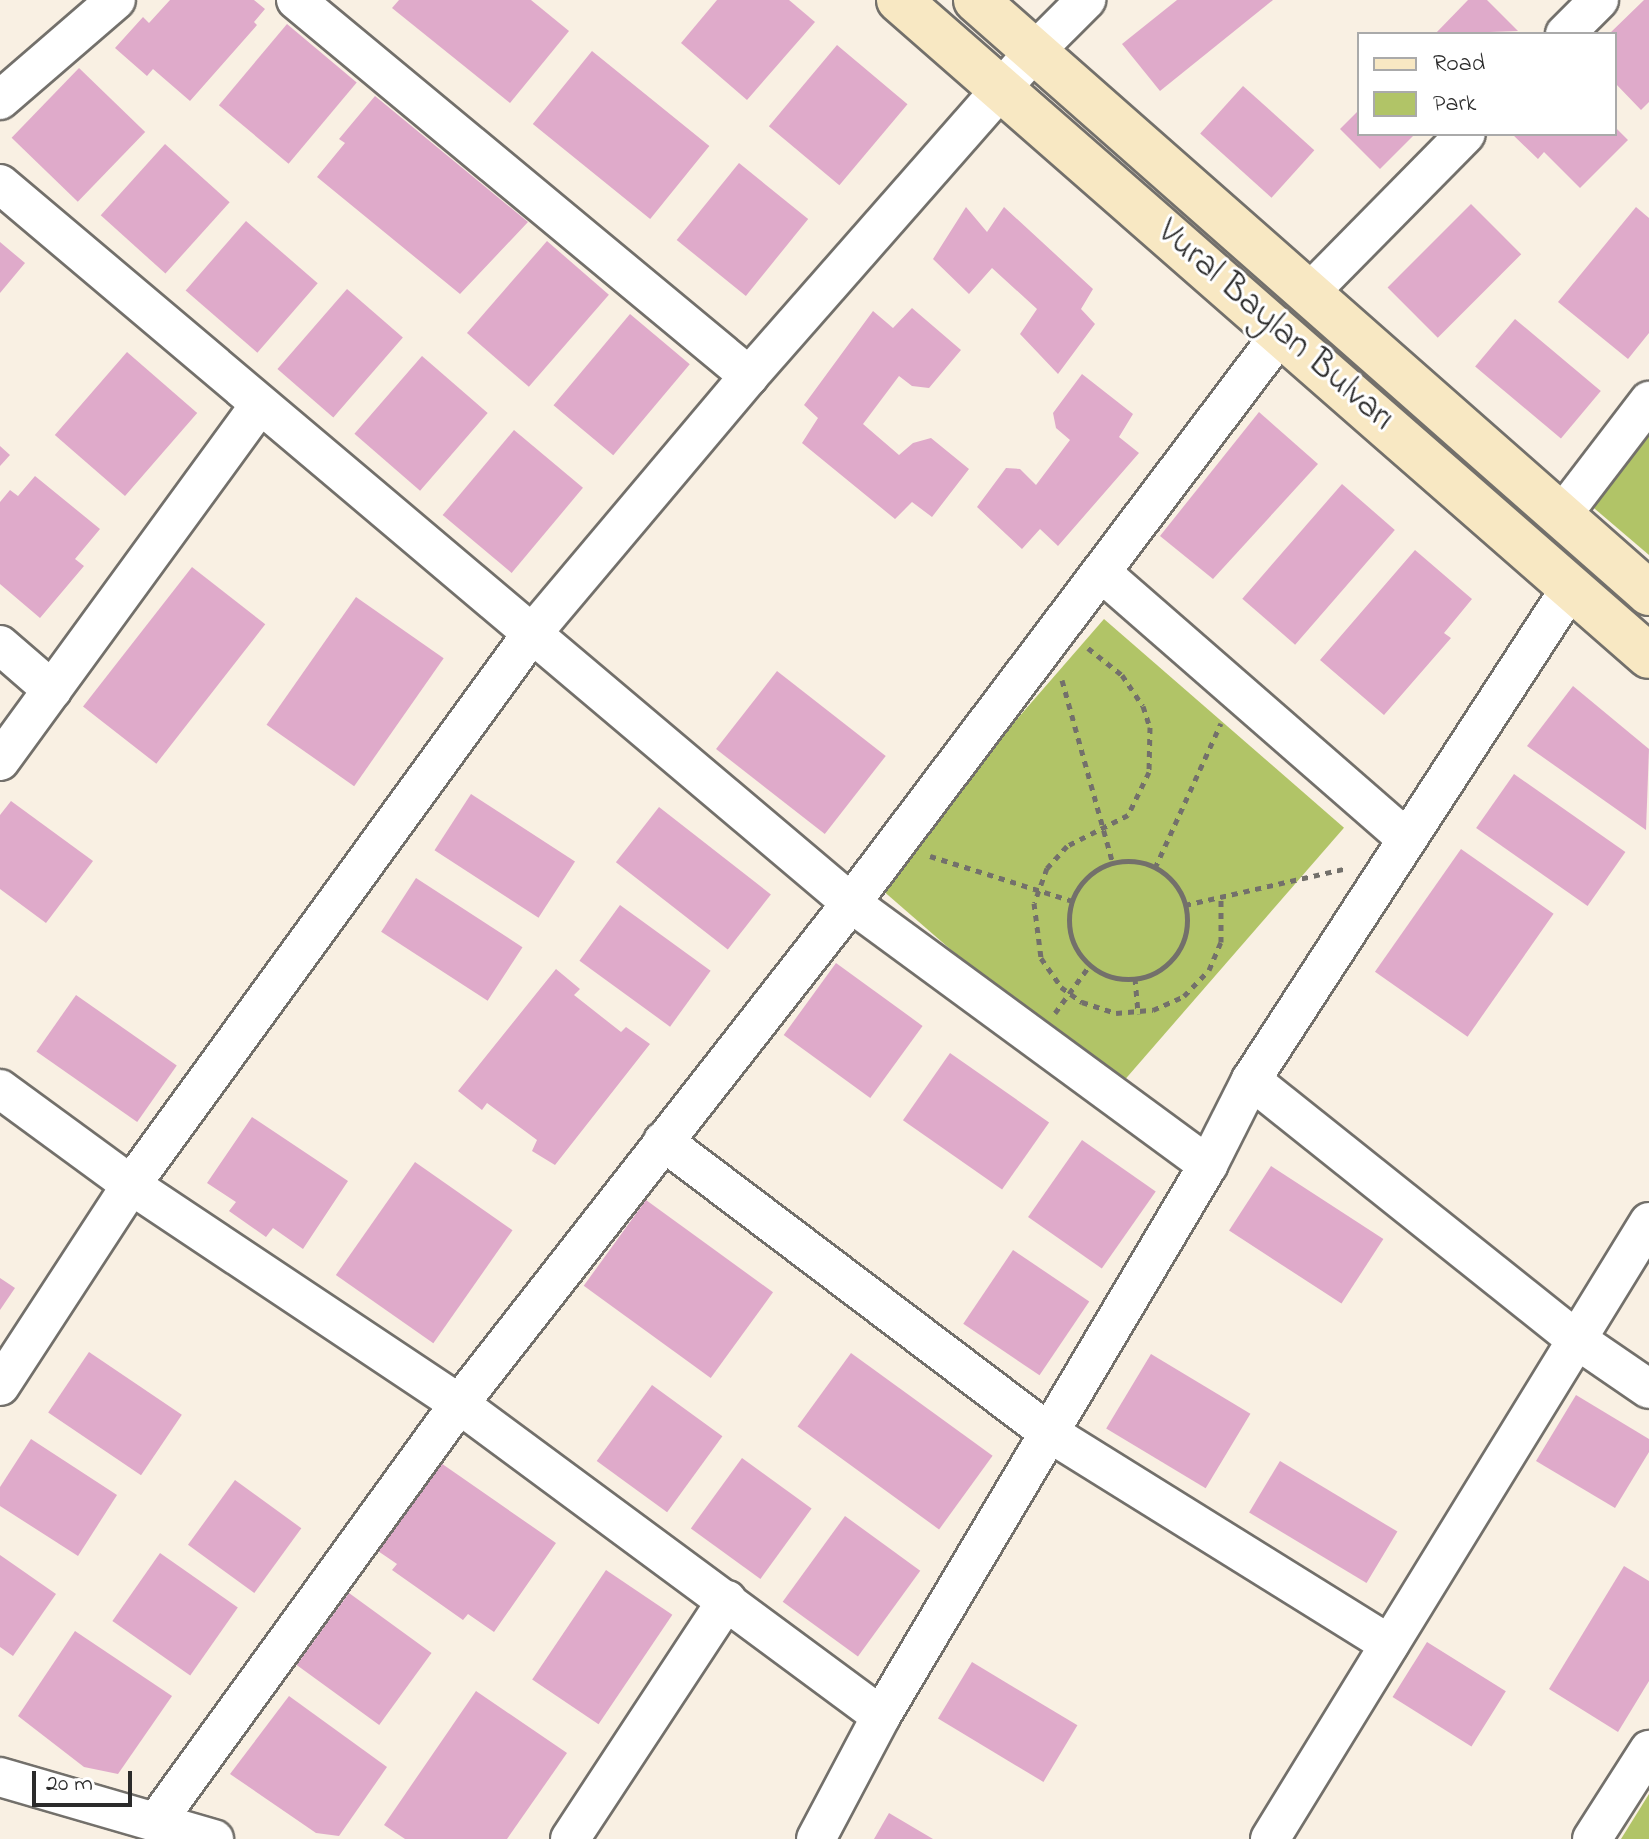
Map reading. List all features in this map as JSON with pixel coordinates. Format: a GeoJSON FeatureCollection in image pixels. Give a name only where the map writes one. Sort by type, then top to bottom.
{"type":"FeatureCollection","features":[{"type":"Feature","properties":{"kind":"main road","name":"Vural Baylan Bulvarı"},"geometry":{"type":"LineString","coordinates":[[899,0],[1649,656]]}},
{"type":"Feature","properties":{"kind":"main road","name":"Vural Baylan Bulvarı"},"geometry":{"type":"LineString","coordinates":[[976,0],[1649,593]]}},
{"type":"Feature","properties":{"kind":"street"},"geometry":{"type":"LineString","coordinates":[[0,100],[116,0]]}},
{"type":"Feature","properties":{"kind":"street"},"geometry":{"type":"LineString","coordinates":[[296,0],[749,376]]}},
{"type":"Feature","properties":{"kind":"street"},"geometry":{"type":"LineString","coordinates":[[0,1386],[131,1185],[530,636],[749,376],[1034,52],[1086,0]]}},
{"type":"Feature","properties":{"kind":"street"},"geometry":{"type":"LineString","coordinates":[[1567,32],[1599,0]]}},
{"type":"Feature","properties":{"kind":"street"},"geometry":{"type":"LineString","coordinates":[[1309,293],[1464,136]]}},
{"type":"Feature","properties":{"kind":"street"},"geometry":{"type":"LineString","coordinates":[[0,184],[530,636],[851,903],[1208,1165]]}},
{"type":"Feature","properties":{"kind":"street"},"geometry":{"type":"LineString","coordinates":[[156,1822],[459,1404],[851,903],[1103,574],[1282,332]]}},
{"type":"Feature","properties":{"kind":"street"},"geometry":{"type":"LineString","coordinates":[[1561,516],[1649,401]]}},
{"type":"Feature","properties":{"kind":"street"},"geometry":{"type":"LineString","coordinates":[[0,761],[260,405]]}},
{"type":"Feature","properties":{"kind":"street"},"geometry":{"type":"LineString","coordinates":[[1103,574],[1236,690],[1398,848]]}},
{"type":"Feature","properties":{"kind":"street"},"geometry":{"type":"LineString","coordinates":[[816,1839],[881,1716],[1208,1165],[1251,1080],[1398,848],[1571,587]]}},
{"type":"Feature","properties":{"kind":"street"},"geometry":{"type":"LineString","coordinates":[[0,645],[52,690]]}},
{"type":"Feature","properties":{"kind":"street"},"geometry":{"type":"LineString","coordinates":[[1251,1080],[1576,1339],[1649,1389]]}},
{"type":"Feature","properties":{"kind":"street"},"geometry":{"type":"LineString","coordinates":[[0,1089],[131,1185],[459,1404],[881,1716]]}},
{"type":"Feature","properties":{"kind":"street"},"geometry":{"type":"LineString","coordinates":[[663,1141],[1048,1432],[1389,1644]]}},
{"type":"Feature","properties":{"kind":"street"},"geometry":{"type":"LineString","coordinates":[[1270,1839],[1649,1222]]}},
{"type":"Feature","properties":{"kind":"street"},"geometry":{"type":"LineString","coordinates":[[570,1839],[727,1600]]}},
{"type":"Feature","properties":{"kind":"street"},"geometry":{"type":"LineString","coordinates":[[1592,1839],[1649,1750]]}},
{"type":"Feature","properties":{"kind":"street"},"geometry":{"type":"LineString","coordinates":[[0,1777],[214,1839]]}},
{"type":"Feature","properties":{"kind":"path"},"geometry":{"type":"LineString","coordinates":[[1056,635],[1101,828],[1113,864]]}},
{"type":"Feature","properties":{"kind":"path"},"geometry":{"type":"LineString","coordinates":[[1056,635],[1122,675],[1143,706],[1150,727],[1149,772],[1142,793],[1128,815],[1067,846],[1047,868],[1038,890],[1036,943],[1051,974],[1069,994],[1097,1009],[1138,1014],[1184,996],[1209,970],[1221,942],[1221,897]]}},
{"type":"Feature","properties":{"kind":"path"},"geometry":{"type":"LineString","coordinates":[[1155,868],[1236,690]]}},
{"type":"Feature","properties":{"kind":"path"},"geometry":{"type":"LineString","coordinates":[[894,846],[1073,901]]}},
{"type":"Feature","properties":{"kind":"path"},"geometry":{"type":"LineString","coordinates":[[1185,905],[1398,848]]}},
{"type":"Feature","properties":{"kind":"path"},"geometry":{"type":"LineString","coordinates":[[1113,864],[1155,868],[1175,884],[1185,905],[1185,938],[1176,955],[1163,968],[1135,978],[1107,975],[1090,965],[1070,931],[1073,901],[1089,877],[1113,864]]}},
{"type":"Feature","properties":{"kind":"path"},"geometry":{"type":"LineString","coordinates":[[1036,1038],[1090,965]]}},
{"type":"Feature","properties":{"kind":"path"},"geometry":{"type":"LineString","coordinates":[[1135,978],[1138,1014]]}},
{"type":"Feature","properties":{"kind":"green space"},"geometry":{"type":"Polygon","coordinates":[[[1649,426],[1649,555],[1588,503],[1649,426]]]}},
{"type":"Feature","properties":{"kind":"green space"},"geometry":{"type":"Polygon","coordinates":[[[1104,619],[1344,828],[1114,1092],[874,883],[1104,619]]]}},
{"type":"Feature","properties":{"kind":"green space"},"geometry":{"type":"Polygon","coordinates":[[[1649,1794],[1649,1839],[1621,1839],[1649,1794]]]}},
{"type":"Feature","properties":{"kind":"building"},"geometry":{"type":"Polygon","coordinates":[[[170,0],[254,0],[265,9],[254,22],[257,25],[190,101],[153,69],[147,76],[115,48],[143,17],[149,23],[170,0]]]}},
{"type":"Feature","properties":{"kind":"building"},"geometry":{"type":"Polygon","coordinates":[[[399,0],[531,0],[569,31],[510,103],[392,8],[399,0]]]}},
{"type":"Feature","properties":{"kind":"building"},"geometry":{"type":"Polygon","coordinates":[[[717,0],[789,0],[815,22],[747,100],[681,43],[717,0]]]}},
{"type":"Feature","properties":{"kind":"building"},"geometry":{"type":"Polygon","coordinates":[[[1177,0],[1273,0],[1160,91],[1122,44],[1177,0]]]}},
{"type":"Feature","properties":{"kind":"building"},"geometry":{"type":"Polygon","coordinates":[[[1468,0],[1487,0],[1518,31],[1490,32],[1437,32],[1468,0]]]}},
{"type":"Feature","properties":{"kind":"building"},"geometry":{"type":"Polygon","coordinates":[[[1644,0],[1649,0],[1649,102],[1641,110],[1617,85],[1617,32],[1611,32],[1644,0]]]}},
{"type":"Feature","properties":{"kind":"building"},"geometry":{"type":"Polygon","coordinates":[[[287,24],[357,82],[289,164],[219,105],[287,24]]]}},
{"type":"Feature","properties":{"kind":"building"},"geometry":{"type":"Polygon","coordinates":[[[837,45],[907,104],[839,185],[769,126],[837,45]]]}},
{"type":"Feature","properties":{"kind":"building"},"geometry":{"type":"Polygon","coordinates":[[[592,51],[709,146],[650,219],[533,124],[592,51]]]}},
{"type":"Feature","properties":{"kind":"building"},"geometry":{"type":"Polygon","coordinates":[[[79,68],[145,132],[78,202],[12,138],[79,68]]]}},
{"type":"Feature","properties":{"kind":"building"},"geometry":{"type":"Polygon","coordinates":[[[1243,86],[1314,150],[1272,198],[1200,134],[1243,86]]]}},
{"type":"Feature","properties":{"kind":"building"},"geometry":{"type":"Polygon","coordinates":[[[375,96],[528,222],[460,294],[317,177],[345,143],[339,139],[375,96]]]}},
{"type":"Feature","properties":{"kind":"building"},"geometry":{"type":"Polygon","coordinates":[[[1357,112],[1357,136],[1413,136],[1380,169],[1340,129],[1357,112]]]}},
{"type":"Feature","properties":{"kind":"building"},"geometry":{"type":"Polygon","coordinates":[[[1617,129],[1628,140],[1580,188],[1544,152],[1538,159],[1514,136],[1617,136],[1617,129]]]}},
{"type":"Feature","properties":{"kind":"building"},"geometry":{"type":"Polygon","coordinates":[[[165,144],[230,202],[165,274],[101,215],[165,144]]]}},
{"type":"Feature","properties":{"kind":"building"},"geometry":{"type":"Polygon","coordinates":[[[739,163],[808,219],[746,296],[677,240],[739,163]]]}},
{"type":"Feature","properties":{"kind":"building"},"geometry":{"type":"Polygon","coordinates":[[[1471,204],[1521,254],[1438,338],[1388,287],[1471,204]]]}},
{"type":"Feature","properties":{"kind":"building"},"geometry":{"type":"Polygon","coordinates":[[[966,207],[987,232],[1004,207],[1093,289],[1081,309],[1095,324],[1058,374],[1020,334],[1037,309],[992,268],[969,294],[933,259],[966,207]]]}},
{"type":"Feature","properties":{"kind":"building"},"geometry":{"type":"Polygon","coordinates":[[[1636,207],[1649,218],[1649,333],[1628,359],[1558,302],[1636,207]]]}},
{"type":"Feature","properties":{"kind":"building"},"geometry":{"type":"Polygon","coordinates":[[[246,221],[318,283],[257,353],[186,290],[246,221]]]}},
{"type":"Feature","properties":{"kind":"building"},"geometry":{"type":"Polygon","coordinates":[[[547,241],[609,295],[529,387],[467,333],[547,241]]]}},
{"type":"Feature","properties":{"kind":"building"},"geometry":{"type":"Polygon","coordinates":[[[0,242],[25,263],[0,293],[0,242]]]}},
{"type":"Feature","properties":{"kind":"building"},"geometry":{"type":"Polygon","coordinates":[[[347,289],[403,338],[333,418],[277,369],[347,289]]]}},
{"type":"Feature","properties":{"kind":"building"},"geometry":{"type":"Polygon","coordinates":[[[912,308],[961,350],[929,388],[912,386],[899,376],[863,424],[899,455],[913,443],[931,438],[969,469],[932,517],[912,502],[895,519],[802,443],[818,418],[804,405],[873,311],[893,328],[912,308]]]}},
{"type":"Feature","properties":{"kind":"building"},"geometry":{"type":"Polygon","coordinates":[[[630,314],[690,364],[613,455],[554,405],[630,314]]]}},
{"type":"Feature","properties":{"kind":"building"},"geometry":{"type":"Polygon","coordinates":[[[1515,319],[1601,391],[1561,438],[1475,366],[1515,319]]]}},
{"type":"Feature","properties":{"kind":"building"},"geometry":{"type":"Polygon","coordinates":[[[127,352],[197,413],[125,496],[55,435],[127,352]]]}},
{"type":"Feature","properties":{"kind":"building"},"geometry":{"type":"Polygon","coordinates":[[[422,356],[488,413],[420,491],[354,434],[422,356]]]}},
{"type":"Feature","properties":{"kind":"building"},"geometry":{"type":"Polygon","coordinates":[[[1082,374],[1133,414],[1119,437],[1139,453],[1058,546],[1040,529],[1022,549],[977,507],[1006,468],[1020,469],[1036,485],[1070,440],[1056,428],[1053,413],[1082,374]]]}},
{"type":"Feature","properties":{"kind":"building"},"geometry":{"type":"Polygon","coordinates":[[[1259,412],[1318,464],[1213,579],[1160,536],[1259,412]]]}},
{"type":"Feature","properties":{"kind":"building"},"geometry":{"type":"Polygon","coordinates":[[[514,430],[583,488],[512,573],[443,515],[514,430]]]}},
{"type":"Feature","properties":{"kind":"building"},"geometry":{"type":"Polygon","coordinates":[[[0,446],[10,455],[0,466],[0,446]]]}},
{"type":"Feature","properties":{"kind":"building"},"geometry":{"type":"Polygon","coordinates":[[[35,476],[100,529],[75,559],[84,566],[40,618],[0,584],[0,502],[10,490],[18,496],[35,476]]]}},
{"type":"Feature","properties":{"kind":"building"},"geometry":{"type":"Polygon","coordinates":[[[1342,484],[1395,530],[1295,645],[1242,599],[1342,484]]]}},
{"type":"Feature","properties":{"kind":"building"},"geometry":{"type":"Polygon","coordinates":[[[1415,550],[1472,599],[1444,633],[1451,638],[1384,715],[1320,660],[1415,550]]]}},
{"type":"Feature","properties":{"kind":"building"},"geometry":{"type":"Polygon","coordinates":[[[192,567],[265,624],[156,764],[83,706],[192,567]]]}},
{"type":"Feature","properties":{"kind":"building"},"geometry":{"type":"Polygon","coordinates":[[[356,597],[444,658],[354,786],[267,725],[356,597]]]}},
{"type":"Feature","properties":{"kind":"building"},"geometry":{"type":"Polygon","coordinates":[[[777,671],[886,756],[825,834],[716,749],[777,671]]]}},
{"type":"Feature","properties":{"kind":"building"},"geometry":{"type":"Polygon","coordinates":[[[1573,686],[1649,749],[1646,830],[1527,746],[1573,686]]]}},
{"type":"Feature","properties":{"kind":"building"},"geometry":{"type":"Polygon","coordinates":[[[1514,774],[1625,852],[1588,906],[1476,828],[1514,774]]]}},
{"type":"Feature","properties":{"kind":"building"},"geometry":{"type":"Polygon","coordinates":[[[471,794],[575,862],[539,918],[435,850],[471,794]]]}},
{"type":"Feature","properties":{"kind":"building"},"geometry":{"type":"Polygon","coordinates":[[[11,801],[93,861],[46,923],[0,889],[0,815],[11,801]]]}},
{"type":"Feature","properties":{"kind":"building"},"geometry":{"type":"Polygon","coordinates":[[[659,807],[771,894],[728,950],[616,862],[659,807]]]}},
{"type":"Feature","properties":{"kind":"building"},"geometry":{"type":"Polygon","coordinates":[[[1461,849],[1554,914],[1468,1037],[1375,972],[1461,849]]]}},
{"type":"Feature","properties":{"kind":"building"},"geometry":{"type":"Polygon","coordinates":[[[416,878],[523,947],[488,1001],[381,932],[416,878]]]}},
{"type":"Feature","properties":{"kind":"building"},"geometry":{"type":"Polygon","coordinates":[[[620,905],[711,971],[670,1027],[579,961],[620,905]]]}},
{"type":"Feature","properties":{"kind":"building"},"geometry":{"type":"Polygon","coordinates":[[[836,963],[923,1026],[870,1098],[784,1035],[836,963]]]}},
{"type":"Feature","properties":{"kind":"building"},"geometry":{"type":"Polygon","coordinates":[[[556,969],[580,989],[574,995],[621,1032],[626,1027],[650,1044],[555,1165],[532,1151],[537,1140],[487,1103],[482,1110],[458,1091],[556,969]]]}},
{"type":"Feature","properties":{"kind":"building"},"geometry":{"type":"Polygon","coordinates":[[[76,995],[177,1066],[137,1122],[36,1052],[76,995]]]}},
{"type":"Feature","properties":{"kind":"building"},"geometry":{"type":"Polygon","coordinates":[[[950,1053],[1049,1122],[1002,1190],[903,1120],[950,1053]]]}},
{"type":"Feature","properties":{"kind":"building"},"geometry":{"type":"Polygon","coordinates":[[[252,1117],[348,1181],[303,1249],[273,1228],[266,1237],[229,1211],[236,1202],[207,1183],[252,1117]]]}},
{"type":"Feature","properties":{"kind":"building"},"geometry":{"type":"Polygon","coordinates":[[[1082,1140],[1156,1192],[1102,1269],[1028,1217],[1082,1140]]]}},
{"type":"Feature","properties":{"kind":"building"},"geometry":{"type":"Polygon","coordinates":[[[415,1162],[512,1230],[433,1343],[336,1275],[415,1162]]]}},
{"type":"Feature","properties":{"kind":"building"},"geometry":{"type":"Polygon","coordinates":[[[1271,1166],[1383,1239],[1341,1304],[1229,1231],[1271,1166]]]}},
{"type":"Feature","properties":{"kind":"building"},"geometry":{"type":"Polygon","coordinates":[[[646,1200],[773,1292],[711,1378],[584,1286],[646,1200]]]}},
{"type":"Feature","properties":{"kind":"building"},"geometry":{"type":"Polygon","coordinates":[[[1013,1250],[1089,1301],[1040,1375],[963,1324],[1013,1250]]]}},
{"type":"Feature","properties":{"kind":"building"},"geometry":{"type":"Polygon","coordinates":[[[0,1278],[15,1288],[0,1310],[0,1278]]]}},
{"type":"Feature","properties":{"kind":"building"},"geometry":{"type":"Polygon","coordinates":[[[89,1352],[182,1415],[141,1475],[48,1413],[89,1352]]]}},
{"type":"Feature","properties":{"kind":"building"},"geometry":{"type":"Polygon","coordinates":[[[851,1353],[993,1456],[939,1529],[798,1427],[851,1353]]]}},
{"type":"Feature","properties":{"kind":"building"},"geometry":{"type":"Polygon","coordinates":[[[1151,1354],[1250,1414],[1206,1488],[1106,1429],[1151,1354]]]}},
{"type":"Feature","properties":{"kind":"building"},"geometry":{"type":"Polygon","coordinates":[[[652,1385],[722,1436],[667,1512],[597,1461],[652,1385]]]}},
{"type":"Feature","properties":{"kind":"building"},"geometry":{"type":"Polygon","coordinates":[[[1576,1395],[1649,1439],[1649,1452],[1615,1508],[1536,1461],[1576,1395]]]}},
{"type":"Feature","properties":{"kind":"building"},"geometry":{"type":"Polygon","coordinates":[[[31,1439],[117,1495],[78,1556],[0,1506],[0,1487],[31,1439]]]}},
{"type":"Feature","properties":{"kind":"building"},"geometry":{"type":"Polygon","coordinates":[[[742,1458],[812,1509],[760,1579],[691,1528],[742,1458]]]}},
{"type":"Feature","properties":{"kind":"building"},"geometry":{"type":"Polygon","coordinates":[[[438,1461],[556,1543],[494,1632],[468,1614],[463,1620],[392,1570],[397,1564],[375,1549],[438,1461]]]}},
{"type":"Feature","properties":{"kind":"building"},"geometry":{"type":"Polygon","coordinates":[[[1280,1461],[1397,1532],[1367,1583],[1249,1512],[1280,1461]]]}},
{"type":"Feature","properties":{"kind":"building"},"geometry":{"type":"Polygon","coordinates":[[[235,1480],[301,1528],[254,1593],[188,1545],[235,1480]]]}},
{"type":"Feature","properties":{"kind":"building"},"geometry":{"type":"Polygon","coordinates":[[[845,1516],[920,1571],[858,1656],[783,1602],[845,1516]]]}},
{"type":"Feature","properties":{"kind":"building"},"geometry":{"type":"Polygon","coordinates":[[[160,1553],[238,1607],[190,1675],[112,1621],[160,1553]]]}},
{"type":"Feature","properties":{"kind":"building"},"geometry":{"type":"Polygon","coordinates":[[[0,1555],[56,1594],[13,1656],[0,1647],[0,1555]]]}},
{"type":"Feature","properties":{"kind":"building"},"geometry":{"type":"Polygon","coordinates":[[[1624,1566],[1649,1581],[1649,1681],[1618,1732],[1549,1689],[1624,1566]]]}},
{"type":"Feature","properties":{"kind":"building"},"geometry":{"type":"Polygon","coordinates":[[[606,1570],[672,1615],[599,1724],[532,1679],[606,1570]]]}},
{"type":"Feature","properties":{"kind":"building"},"geometry":{"type":"Polygon","coordinates":[[[349,1593],[432,1653],[379,1725],[297,1665],[349,1593]]]}},
{"type":"Feature","properties":{"kind":"building"},"geometry":{"type":"Polygon","coordinates":[[[75,1631],[172,1696],[118,1774],[84,1767],[18,1716],[75,1631]]]}},
{"type":"Feature","properties":{"kind":"building"},"geometry":{"type":"Polygon","coordinates":[[[1427,1642],[1506,1691],[1471,1746],[1393,1697],[1427,1642]]]}},
{"type":"Feature","properties":{"kind":"building"},"geometry":{"type":"Polygon","coordinates":[[[972,1662],[1077,1725],[1043,1782],[938,1719],[972,1662]]]}},
{"type":"Feature","properties":{"kind":"building"},"geometry":{"type":"Polygon","coordinates":[[[476,1691],[567,1753],[507,1839],[405,1839],[384,1825],[476,1691]]]}},
{"type":"Feature","properties":{"kind":"building"},"geometry":{"type":"Polygon","coordinates":[[[289,1696],[387,1767],[339,1836],[316,1833],[230,1774],[289,1696]]]}},
{"type":"Feature","properties":{"kind":"building"},"geometry":{"type":"Polygon","coordinates":[[[889,1813],[933,1839],[874,1839],[889,1813]]]}}]}
